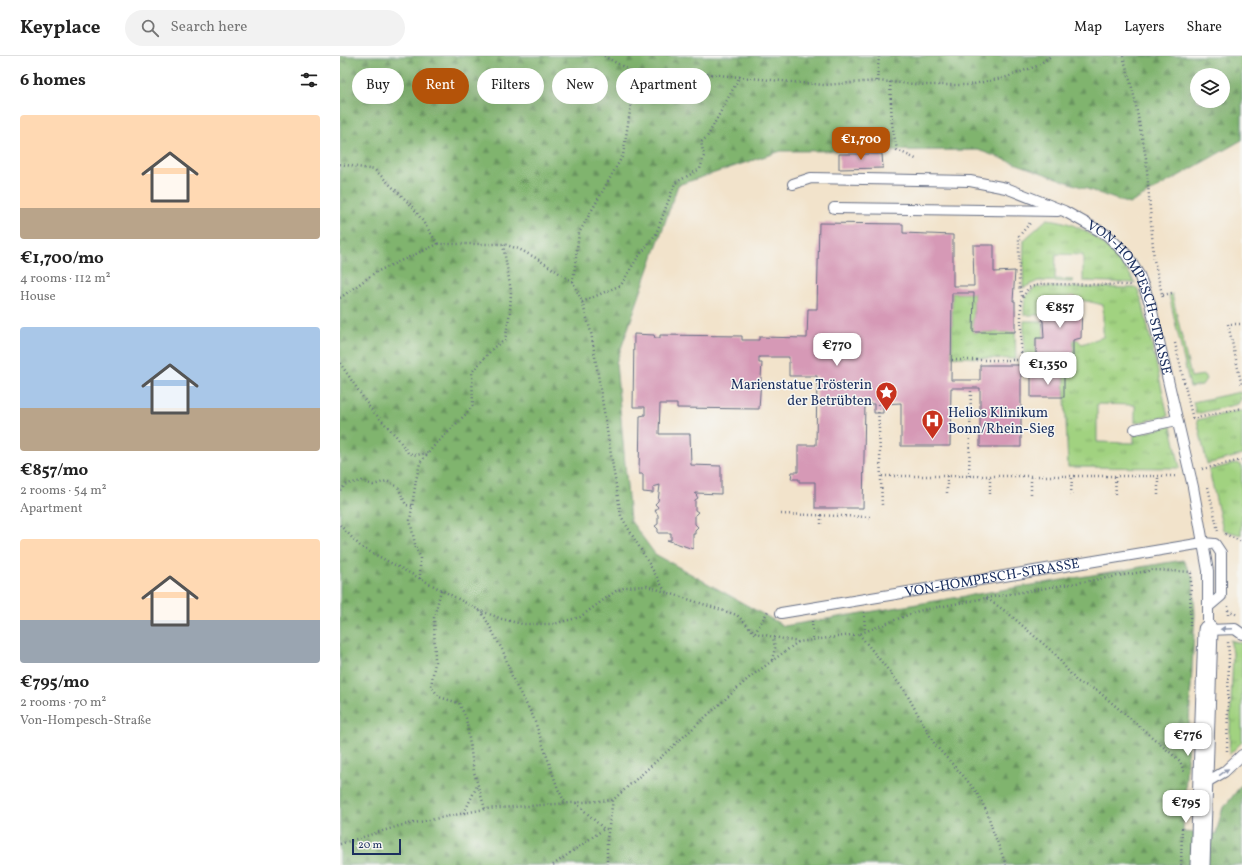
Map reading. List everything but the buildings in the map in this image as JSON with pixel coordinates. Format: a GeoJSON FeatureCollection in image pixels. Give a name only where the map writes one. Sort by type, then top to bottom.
{"type":"FeatureCollection","features":[{"type":"Feature","properties":{"kind":"street","name":"VON-HOMPESCH-STRASSE"},"geometry":{"type":"LineString","coordinates":[[1200,865],[1195,783],[1208,630]]}},
{"type":"Feature","properties":{"kind":"lane","name":"VON-HOMPESCH-STRASSE"},"geometry":{"type":"LineString","coordinates":[[793,184],[811,178],[970,181],[1006,188],[1064,211],[1107,235],[1126,254],[1145,285],[1190,473],[1208,571],[1208,630]]}},
{"type":"Feature","properties":{"kind":"lane","name":"VON-HOMPESCH-STRASSE"},"geometry":{"type":"LineString","coordinates":[[834,208],[1064,211]]}},
{"type":"Feature","properties":{"kind":"lane"},"geometry":{"type":"LineString","coordinates":[[1135,429],[1177,420]]}},
{"type":"Feature","properties":{"kind":"lane","name":"VON-HOMPESCH-STRASSE"},"geometry":{"type":"LineString","coordinates":[[781,613],[1203,543]]}},
{"type":"Feature","properties":{"kind":"lane"},"geometry":{"type":"LineString","coordinates":[[1203,543],[1215,544],[1221,553],[1221,596],[1208,607]]}},
{"type":"Feature","properties":{"kind":"lane"},"geometry":{"type":"LineString","coordinates":[[1208,630],[1235,629],[1242,634]]}},
{"type":"Feature","properties":{"kind":"lane"},"geometry":{"type":"LineString","coordinates":[[1195,783],[1229,768],[1242,755]]}},
{"type":"Feature","properties":{"kind":"path"},"geometry":{"type":"LineString","coordinates":[[604,56],[625,68]]}},
{"type":"Feature","properties":{"kind":"path"},"geometry":{"type":"LineString","coordinates":[[877,81],[880,56]]}},
{"type":"Feature","properties":{"kind":"path"},"geometry":{"type":"LineString","coordinates":[[711,74],[824,85],[877,81],[926,85],[969,85],[1007,77],[1037,66],[1051,56]]}},
{"type":"Feature","properties":{"kind":"path"},"geometry":{"type":"LineString","coordinates":[[1123,56],[1133,91],[1146,158],[1154,260]]}},
{"type":"Feature","properties":{"kind":"path"},"geometry":{"type":"LineString","coordinates":[[582,302],[621,285],[636,260],[656,234],[675,183],[700,169],[704,156],[701,142],[707,137],[740,76]]}},
{"type":"Feature","properties":{"kind":"path"},"geometry":{"type":"LineString","coordinates":[[890,82],[892,124],[897,150],[918,160]]}},
{"type":"Feature","properties":{"kind":"path"},"geometry":{"type":"LineString","coordinates":[[631,104],[623,155],[578,233],[573,282],[582,302],[591,332],[621,516],[665,591]]}},
{"type":"Feature","properties":{"kind":"path"},"geometry":{"type":"LineString","coordinates":[[340,164],[375,170],[413,207],[438,244]]}},
{"type":"Feature","properties":{"kind":"path"},"geometry":{"type":"LineString","coordinates":[[1021,361],[1022,296],[1019,286],[1019,236],[1041,211]]}},
{"type":"Feature","properties":{"kind":"path"},"geometry":{"type":"LineString","coordinates":[[340,298],[376,272],[438,244],[502,244],[519,249],[536,258],[573,282]]}},
{"type":"Feature","properties":{"kind":"path"},"geometry":{"type":"LineString","coordinates":[[420,579],[420,556],[416,548],[410,520],[420,463],[467,414],[473,405],[472,372],[494,348],[505,340],[510,312],[511,291],[502,244]]}},
{"type":"Feature","properties":{"kind":"path"},"geometry":{"type":"LineString","coordinates":[[1022,296],[1028,288],[1041,284],[1145,285]]}},
{"type":"Feature","properties":{"kind":"path"},"geometry":{"type":"LineString","coordinates":[[1163,295],[1172,293]]}},
{"type":"Feature","properties":{"kind":"path"},"geometry":{"type":"LineString","coordinates":[[1240,324],[1228,324],[1242,386]]}},
{"type":"Feature","properties":{"kind":"path"},"geometry":{"type":"LineString","coordinates":[[952,360],[1036,360]]}},
{"type":"Feature","properties":{"kind":"path"},"geometry":{"type":"LineString","coordinates":[[340,363],[370,408],[397,437],[408,452],[416,455],[428,453]]}},
{"type":"Feature","properties":{"kind":"path"},"geometry":{"type":"LineString","coordinates":[[969,476],[971,392]]}},
{"type":"Feature","properties":{"kind":"path"},"geometry":{"type":"LineString","coordinates":[[878,404],[882,504]]}},
{"type":"Feature","properties":{"kind":"path"},"geometry":{"type":"LineString","coordinates":[[1192,419],[1242,408]]}},
{"type":"Feature","properties":{"kind":"path"},"geometry":{"type":"LineString","coordinates":[[882,476],[1173,478],[1204,468],[1242,460]]}},
{"type":"Feature","properties":{"kind":"path"},"geometry":{"type":"LineString","coordinates":[[1204,468],[1205,475]]}},
{"type":"Feature","properties":{"kind":"path"},"geometry":{"type":"LineString","coordinates":[[947,476],[947,494]]}},
{"type":"Feature","properties":{"kind":"path"},"geometry":{"type":"LineString","coordinates":[[990,476],[990,494]]}},
{"type":"Feature","properties":{"kind":"path"},"geometry":{"type":"LineString","coordinates":[[1031,477],[1031,494]]}},
{"type":"Feature","properties":{"kind":"path"},"geometry":{"type":"LineString","coordinates":[[1071,495],[1072,477]]}},
{"type":"Feature","properties":{"kind":"path"},"geometry":{"type":"LineString","coordinates":[[1115,477],[1116,495]]}},
{"type":"Feature","properties":{"kind":"path"},"geometry":{"type":"LineString","coordinates":[[1158,478],[1158,495]]}},
{"type":"Feature","properties":{"kind":"path"},"geometry":{"type":"LineString","coordinates":[[340,490],[347,484],[362,481],[373,485],[387,481],[398,487],[406,504],[412,506]]}},
{"type":"Feature","properties":{"kind":"path"},"geometry":{"type":"LineString","coordinates":[[1207,483],[1218,533],[1229,535],[1242,542]]}},
{"type":"Feature","properties":{"kind":"path"},"geometry":{"type":"LineString","coordinates":[[781,514],[871,517]]}},
{"type":"Feature","properties":{"kind":"path"},"geometry":{"type":"LineString","coordinates":[[821,515],[821,524]]}},
{"type":"Feature","properties":{"kind":"path"},"geometry":{"type":"LineString","coordinates":[[340,525],[361,547],[480,610],[502,619],[522,624],[554,624],[580,617],[616,591],[626,587],[647,586],[737,615],[755,633],[798,642],[859,634],[918,611],[986,598],[1154,570],[1191,572]]}},
{"type":"Feature","properties":{"kind":"path"},"geometry":{"type":"LineString","coordinates":[[441,590],[434,618],[435,662],[431,686],[439,696],[459,703],[466,718],[470,751],[484,809]]}},
{"type":"Feature","properties":{"kind":"path"},"geometry":{"type":"LineString","coordinates":[[986,598],[1008,614],[1055,654],[1076,681],[1098,691],[1180,761],[1195,783]]}},
{"type":"Feature","properties":{"kind":"path"},"geometry":{"type":"LineString","coordinates":[[863,600],[865,631]]}},
{"type":"Feature","properties":{"kind":"path"},"geometry":{"type":"LineString","coordinates":[[755,633],[770,606]]}},
{"type":"Feature","properties":{"kind":"path"},"geometry":{"type":"LineString","coordinates":[[811,608],[813,640]]}},
{"type":"Feature","properties":{"kind":"path"},"geometry":{"type":"LineString","coordinates":[[480,610],[503,651],[514,682],[533,716],[558,789],[566,804]]}},
{"type":"Feature","properties":{"kind":"path"},"geometry":{"type":"LineString","coordinates":[[1229,768],[1226,756],[1229,655],[1227,629],[1228,610],[1242,618]]}},
{"type":"Feature","properties":{"kind":"path"},"geometry":{"type":"LineString","coordinates":[[859,634],[905,691],[935,745],[966,778],[977,793],[987,812],[1006,865]]}},
{"type":"Feature","properties":{"kind":"path"},"geometry":{"type":"LineString","coordinates":[[772,661],[775,648],[773,637]]}},
{"type":"Feature","properties":{"kind":"path"},"geometry":{"type":"LineString","coordinates":[[340,844],[399,826],[484,809],[613,800],[750,677],[798,642]]}},
{"type":"Feature","properties":{"kind":"path"},"geometry":{"type":"LineString","coordinates":[[464,813],[478,785]]}},
{"type":"Feature","properties":{"kind":"path"},"geometry":{"type":"LineString","coordinates":[[607,865],[609,829],[613,800]]}},
{"type":"Feature","properties":{"kind":"path"},"geometry":{"type":"LineString","coordinates":[[576,803],[604,829]]}},
{"type":"Feature","properties":{"kind":"path"},"geometry":{"type":"LineString","coordinates":[[553,865],[604,829],[609,829]]}},
{"type":"Feature","properties":{"kind":"green space"},"geometry":{"type":"Polygon","coordinates":[[[340,56],[1242,56],[1242,140],[1129,204],[978,150],[781,151],[678,185],[616,363],[630,520],[655,554],[784,626],[1183,560],[1193,577],[1195,614],[1183,832],[1216,834],[1222,810],[1242,784],[1242,865],[340,865],[340,56]]]}},
{"type":"Feature","properties":{"kind":"green space"},"geometry":{"type":"Polygon","coordinates":[[[1047,219],[1061,221],[1074,226],[1087,232],[1098,240],[1119,260],[1135,283],[1083,281],[1083,255],[1056,254],[1055,279],[1073,280],[1073,282],[1038,281],[1023,288],[1024,240],[1047,219]]]}},
{"type":"Feature","properties":{"kind":"green space"},"geometry":{"type":"Polygon","coordinates":[[[1037,287],[1137,288],[1142,301],[1168,416],[1135,423],[1135,405],[1097,404],[1097,442],[1134,443],[1134,435],[1171,426],[1180,468],[1068,467],[1064,374],[1074,374],[1073,340],[1077,339],[1082,344],[1103,337],[1103,305],[1074,299],[1044,299],[1043,315],[1024,315],[1024,306],[1027,295],[1037,287]]]}},
{"type":"Feature","properties":{"kind":"green space"},"geometry":{"type":"Polygon","coordinates":[[[952,293],[974,293],[973,332],[1015,332],[1016,359],[952,357],[952,293]]]}},
{"type":"Feature","properties":{"kind":"green space"},"geometry":{"type":"Polygon","coordinates":[[[1172,294],[1191,377],[1204,375],[1206,379],[1202,385],[1190,387],[1169,295],[1172,294]]]}},
{"type":"Feature","properties":{"kind":"green space"},"geometry":{"type":"Polygon","coordinates":[[[1024,321],[1043,321],[1044,338],[1036,339],[1036,359],[1024,359],[1024,321]]]}},
{"type":"Feature","properties":{"kind":"green space"},"geometry":{"type":"Polygon","coordinates":[[[1240,392],[1241,399],[1238,404],[1196,414],[1193,402],[1240,392]]]}},
{"type":"Feature","properties":{"kind":"green space"},"geometry":{"type":"Polygon","coordinates":[[[1242,411],[1242,455],[1207,464],[1197,420],[1242,411]]]}},
{"type":"Feature","properties":{"kind":"green space"},"geometry":{"type":"Polygon","coordinates":[[[1237,463],[1242,466],[1241,535],[1223,530],[1209,470],[1237,463]]]}},
{"type":"Feature","properties":{"kind":"green space"},"geometry":{"type":"Polygon","coordinates":[[[1230,640],[1242,643],[1242,742],[1229,755],[1233,653],[1230,640]]]}},
{"type":"Feature","properties":{"kind":"place","name":"Marienstatue Trösterin der Betrübten"},"geometry":{"type":"Point","coordinates":[887,412]}},
{"type":"Feature","properties":{"kind":"place","name":"Helios Klinikum Bonn/Rhein-Sieg"},"geometry":{"type":"Point","coordinates":[933,440]}}]}
